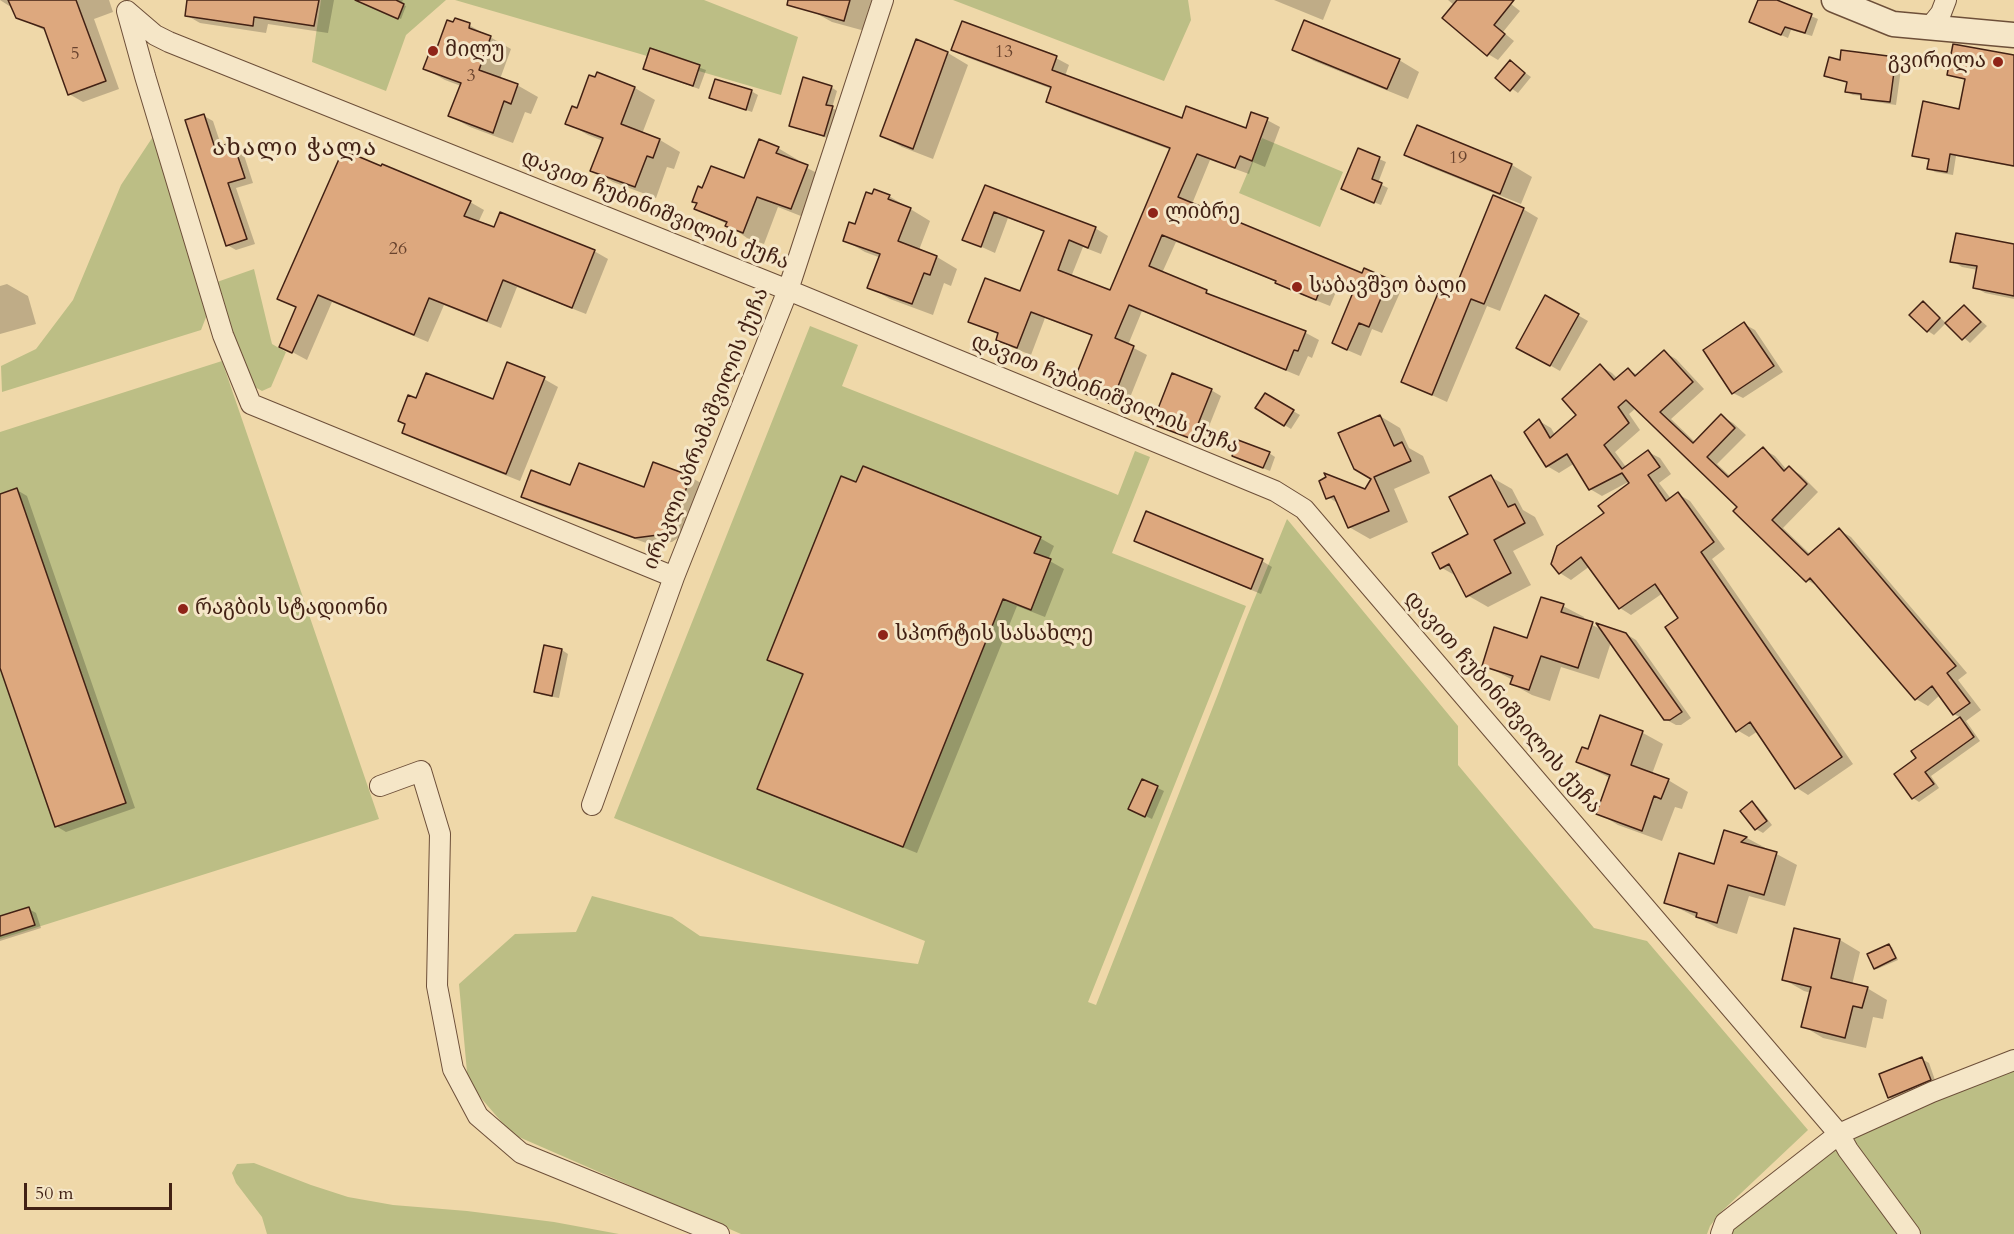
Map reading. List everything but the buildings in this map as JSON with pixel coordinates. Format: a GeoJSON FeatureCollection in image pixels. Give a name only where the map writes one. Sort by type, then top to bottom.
{"type":"FeatureCollection","features":[{"type":"Feature","properties":{"kind":"street","name":"ირაკლი აბრამაშვილის ქუჩა"},"geometry":{"type":"LineString","coordinates":[[592,805],[674,577],[788,290],[883,0]]}},
{"type":"Feature","properties":{"kind":"street"},"geometry":{"type":"LineString","coordinates":[[1834,0],[1893,24],[2014,35]]}},
{"type":"Feature","properties":{"kind":"street"},"geometry":{"type":"LineString","coordinates":[[1929,28],[1941,13],[1946,0]]}},
{"type":"Feature","properties":{"kind":"street","name":"დავით ჩუბინიშვილის ქუჩა"},"geometry":{"type":"LineString","coordinates":[[125,5],[155,35],[170,42],[788,290],[1275,491],[1304,509],[1839,1134],[1848,1150],[1910,1234]]}},
{"type":"Feature","properties":{"kind":"street"},"geometry":{"type":"LineString","coordinates":[[125,5],[223,335],[251,404],[674,577]]}},
{"type":"Feature","properties":{"kind":"street"},"geometry":{"type":"LineString","coordinates":[[145,76],[146,66],[156,49],[170,42]]}},
{"type":"Feature","properties":{"kind":"street"},"geometry":{"type":"LineString","coordinates":[[380,786],[421,771],[440,834],[437,986],[453,1069],[478,1116],[521,1153],[719,1234]]}},
{"type":"Feature","properties":{"kind":"street"},"geometry":{"type":"LineString","coordinates":[[1720,1234],[1725,1223],[1839,1134],[1932,1092],[2014,1060]]}},
{"type":"Feature","properties":{"kind":"green space"},"geometry":{"type":"Polygon","coordinates":[[[321,0],[446,0],[406,35],[386,91],[312,62],[321,0]]]}},
{"type":"Feature","properties":{"kind":"green space"},"geometry":{"type":"Polygon","coordinates":[[[455,0],[704,0],[798,37],[781,95],[455,0]]]}},
{"type":"Feature","properties":{"kind":"green space"},"geometry":{"type":"Polygon","coordinates":[[[953,0],[1188,0],[1191,20],[1164,81],[953,0]]]}},
{"type":"Feature","properties":{"kind":"green space"},"geometry":{"type":"Polygon","coordinates":[[[158,129],[210,307],[201,330],[2,392],[1,366],[36,349],[73,300],[121,185],[158,129]]]}},
{"type":"Feature","properties":{"kind":"green space"},"geometry":{"type":"Polygon","coordinates":[[[1262,138],[1343,172],[1320,227],[1239,193],[1262,138]]]}},
{"type":"Feature","properties":{"kind":"green space"},"geometry":{"type":"Polygon","coordinates":[[[254,269],[272,344],[286,352],[271,387],[262,391],[246,382],[217,282],[254,269]]]}},
{"type":"Feature","properties":{"kind":"green space"},"geometry":{"type":"Polygon","coordinates":[[[810,326],[858,345],[842,386],[1118,495],[1135,451],[1150,457],[1112,553],[1246,606],[1088,1002],[1096,1005],[1287,519],[1458,726],[1458,765],[1594,928],[1647,941],[1808,1130],[1721,1212],[1707,1234],[741,1234],[512,1134],[468,1083],[459,984],[515,934],[576,932],[592,896],[672,917],[700,936],[918,964],[925,941],[614,818],[810,326]]]}},
{"type":"Feature","properties":{"kind":"green space"},"geometry":{"type":"Polygon","coordinates":[[[222,361],[379,819],[0,939],[0,432],[222,361]]]}},
{"type":"Feature","properties":{"kind":"green space"},"geometry":{"type":"Polygon","coordinates":[[[2014,1064],[2014,1234],[1730,1234],[1732,1228],[1880,1115],[2014,1064]]]}},
{"type":"Feature","properties":{"kind":"green space"},"geometry":{"type":"Polygon","coordinates":[[[254,1163],[348,1197],[393,1205],[467,1211],[554,1222],[619,1234],[267,1234],[262,1217],[236,1183],[232,1173],[237,1164],[254,1163]]]}},
{"type":"Feature","properties":{"kind":"place","name":"მილუ"},"geometry":{"type":"Point","coordinates":[433,51]}},
{"type":"Feature","properties":{"kind":"place","name":"გვირილა"},"geometry":{"type":"Point","coordinates":[1998,62]}},
{"type":"Feature","properties":{"kind":"place","name":"ლიბრე"},"geometry":{"type":"Point","coordinates":[1153,213]}},
{"type":"Feature","properties":{"kind":"place","name":"საბავშვო ბაღი"},"geometry":{"type":"Point","coordinates":[1297,287]}},
{"type":"Feature","properties":{"kind":"place","name":"რაგბის სტადიონი"},"geometry":{"type":"Point","coordinates":[183,609]}},
{"type":"Feature","properties":{"kind":"place","name":"სპორტის სასახლე"},"geometry":{"type":"Point","coordinates":[883,635]}},
{"type":"Feature","properties":{"kind":"district","name":"ახალი ჭალა"},"geometry":{"type":"Point","coordinates":[295,149]}}]}
